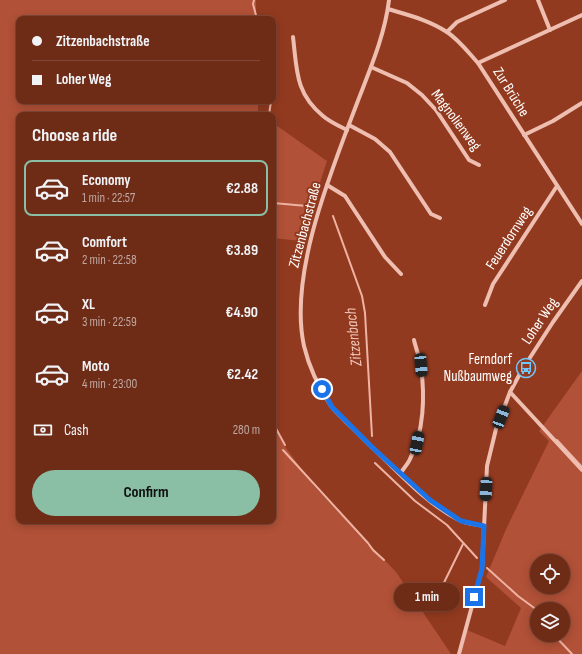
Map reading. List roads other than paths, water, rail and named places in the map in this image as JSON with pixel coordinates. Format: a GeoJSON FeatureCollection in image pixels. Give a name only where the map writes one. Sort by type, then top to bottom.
{"type":"FeatureCollection","features":[{"type":"Feature","properties":{"kind":"street","name":"Zitzenbachstraße"},"geometry":{"type":"LineString","coordinates":[[390,0],[371,67],[327,185],[309,247],[303,280],[301,317],[304,346],[314,376],[332,407],[400,474],[430,500],[458,519],[484,526]]}},
{"type":"Feature","properties":{"kind":"street"},"geometry":{"type":"LineString","coordinates":[[447,32],[458,22],[505,0]]}},
{"type":"Feature","properties":{"kind":"street"},"geometry":{"type":"LineString","coordinates":[[538,0],[550,30]]}},
{"type":"Feature","properties":{"kind":"street","name":"Zur Brüche"},"geometry":{"type":"LineString","coordinates":[[388,9],[422,19],[447,32],[462,44],[478,63],[582,224]]}},
{"type":"Feature","properties":{"kind":"street"},"geometry":{"type":"LineString","coordinates":[[478,63],[582,15]]}},
{"type":"Feature","properties":{"kind":"street"},"geometry":{"type":"LineString","coordinates":[[293,37],[297,77],[302,90],[310,103],[324,117],[347,130]]}},
{"type":"Feature","properties":{"kind":"street","name":"Magnolienweg"},"geometry":{"type":"LineString","coordinates":[[371,67],[407,83],[422,94],[436,110],[469,160],[479,165]]}},
{"type":"Feature","properties":{"kind":"street"},"geometry":{"type":"LineString","coordinates":[[524,135],[553,121],[582,103]]}},
{"type":"Feature","properties":{"kind":"street"},"geometry":{"type":"LineString","coordinates":[[349,125],[375,138],[390,152],[431,214],[440,218]]}},
{"type":"Feature","properties":{"kind":"street"},"geometry":{"type":"LineString","coordinates":[[327,185],[345,196],[385,257],[401,274]]}},
{"type":"Feature","properties":{"kind":"street","name":"Feuerdornweg"},"geometry":{"type":"LineString","coordinates":[[485,305],[492,284],[557,186]]}},
{"type":"Feature","properties":{"kind":"street","name":"Loher Weg"},"geometry":{"type":"LineString","coordinates":[[459,654],[482,569],[487,466],[496,430],[510,392],[540,341],[582,281]]}},
{"type":"Feature","properties":{"kind":"street"},"geometry":{"type":"LineString","coordinates":[[400,474],[410,460],[421,419],[423,389],[422,373],[414,340]]}},
{"type":"Feature","properties":{"kind":"street"},"geometry":{"type":"LineString","coordinates":[[510,392],[582,470]]}},
{"type":"Feature","properties":{"kind":"waterway","name":"Zitzenbach"},"geometry":{"type":"LineString","coordinates":[[254,0],[253,4],[256,16]]}},
{"type":"Feature","properties":{"kind":"waterway","name":"Zitzenbach"},"geometry":{"type":"LineString","coordinates":[[269,112],[271,104]]}},
{"type":"Feature","properties":{"kind":"waterway","name":"Zitzenbach"},"geometry":{"type":"LineString","coordinates":[[276,203],[307,206]]}},
{"type":"Feature","properties":{"kind":"waterway","name":"Zitzenbach"},"geometry":{"type":"LineString","coordinates":[[333,216],[362,296],[365,313],[372,436]]}},
{"type":"Feature","properties":{"kind":"waterway"},"geometry":{"type":"LineString","coordinates":[[276,428],[285,445]]}},
{"type":"Feature","properties":{"kind":"waterway"},"geometry":{"type":"LineString","coordinates":[[557,440],[582,467]]}},
{"type":"Feature","properties":{"kind":"waterway"},"geometry":{"type":"LineString","coordinates":[[283,450],[373,550],[384,560]]}},
{"type":"Feature","properties":{"kind":"waterway","name":"Zitzenbach"},"geometry":{"type":"LineString","coordinates":[[375,463],[415,501],[447,525],[477,558]]}},
{"type":"Feature","properties":{"kind":"waterway"},"geometry":{"type":"LineString","coordinates":[[430,611],[463,544]]}},
{"type":"Feature","properties":{"kind":"waterway","name":"Zitzenbach"},"geometry":{"type":"LineString","coordinates":[[487,568],[530,605]]}},
{"type":"Feature","properties":{"kind":"waterway","name":"Zitzenbach"},"geometry":{"type":"LineString","coordinates":[[561,642],[572,654]]}},
{"type":"Feature","properties":{"kind":"place","name":"Ferndorf Nußbaumweg"},"geometry":{"type":"Point","coordinates":[526,368]}}]}
